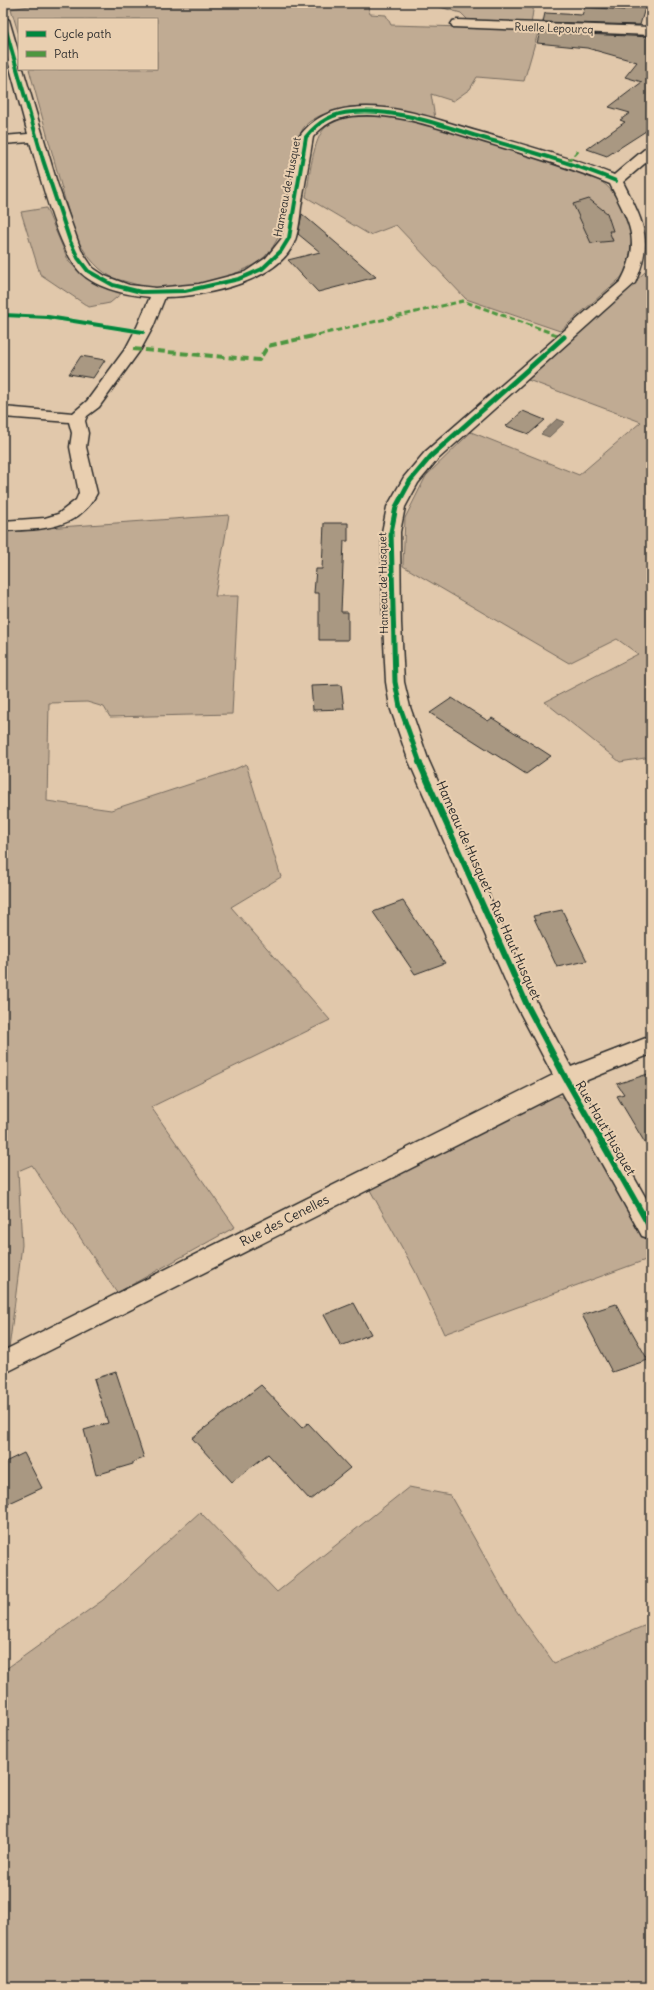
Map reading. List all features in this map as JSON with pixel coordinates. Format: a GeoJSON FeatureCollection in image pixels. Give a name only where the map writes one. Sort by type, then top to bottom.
{"type":"FeatureCollection","features":[{"type":"Feature","properties":{"kind":"street","name":"Hameau de Husquet"},"geometry":{"type":"LineString","coordinates":[[3,20],[45,171],[75,253],[87,270],[103,280],[125,289],[159,292],[191,290],[246,277],[267,266],[281,252],[289,238],[306,137],[311,127],[320,121],[346,112],[381,111],[406,115],[580,166],[616,181],[644,234],[646,245],[645,268],[431,456],[410,481],[396,506],[391,532],[393,638],[395,682],[400,707]]}},
{"type":"Feature","properties":{"kind":"street","name":"Ruelle Lepourcq"},"geometry":{"type":"LineString","coordinates":[[457,24],[651,31]]}},
{"type":"Feature","properties":{"kind":"street"},"geometry":{"type":"LineString","coordinates":[[3,76],[18,74]]}},
{"type":"Feature","properties":{"kind":"street"},"geometry":{"type":"LineString","coordinates":[[3,140],[35,136]]}},
{"type":"Feature","properties":{"kind":"street"},"geometry":{"type":"LineString","coordinates":[[616,181],[651,151]]}},
{"type":"Feature","properties":{"kind":"street"},"geometry":{"type":"LineString","coordinates":[[3,526],[34,524],[64,518],[83,503],[88,492],[78,447],[80,433],[77,421],[78,418],[80,414],[93,404],[133,349],[145,328],[159,292]]}},
{"type":"Feature","properties":{"kind":"street"},"geometry":{"type":"LineString","coordinates":[[3,412],[78,418]]}},
{"type":"Feature","properties":{"kind":"street","name":"Hameau de Husquet - Rue Haut Husquet"},"geometry":{"type":"LineString","coordinates":[[400,707],[418,759],[527,1005],[566,1079]]}},
{"type":"Feature","properties":{"kind":"street","name":"Rue des Cenelles"},"geometry":{"type":"LineString","coordinates":[[3,1363],[566,1079],[651,1045]]}},
{"type":"Feature","properties":{"kind":"street","name":"Rue Haut Husquet"},"geometry":{"type":"LineString","coordinates":[[566,1079],[651,1229]]}},
{"type":"Feature","properties":{"kind":"shaded area"},"geometry":{"type":"Polygon","coordinates":[[[47,3],[367,3],[370,14],[386,15],[391,25],[539,29],[524,81],[477,77],[470,89],[453,101],[431,94],[435,118],[387,108],[355,106],[324,114],[309,122],[303,129],[294,154],[281,232],[269,252],[260,261],[246,269],[230,275],[194,284],[161,288],[148,287],[115,279],[99,268],[75,236],[29,70],[158,70],[158,18],[18,18],[18,32],[11,9],[47,3]]]}},
{"type":"Feature","properties":{"kind":"shaded area"},"geometry":{"type":"Polygon","coordinates":[[[426,3],[534,3],[531,25],[470,22],[461,13],[426,3]]]}},
{"type":"Feature","properties":{"kind":"shaded area"},"geometry":{"type":"Polygon","coordinates":[[[373,113],[444,130],[550,160],[575,168],[598,179],[612,191],[639,244],[632,268],[560,331],[466,299],[396,225],[370,235],[306,197],[312,159],[322,132],[326,127],[336,121],[348,117],[373,113]]]}},
{"type":"Feature","properties":{"kind":"shaded area"},"geometry":{"type":"Polygon","coordinates":[[[46,208],[69,262],[91,281],[123,292],[110,303],[89,307],[40,274],[21,212],[46,208]]]}},
{"type":"Feature","properties":{"kind":"shaded area"},"geometry":{"type":"Polygon","coordinates":[[[645,272],[651,274],[651,757],[620,762],[545,702],[638,654],[617,639],[569,663],[403,566],[405,518],[426,476],[471,432],[579,475],[641,422],[528,380],[645,272]]]}},
{"type":"Feature","properties":{"kind":"shaded area"},"geometry":{"type":"Polygon","coordinates":[[[557,419],[565,422],[549,437],[541,434],[557,419]]]}},
{"type":"Feature","properties":{"kind":"shaded area"},"geometry":{"type":"Polygon","coordinates":[[[229,515],[215,596],[238,596],[232,714],[110,717],[104,707],[87,702],[49,703],[47,801],[111,810],[233,770],[246,764],[281,877],[231,907],[330,1020],[151,1107],[235,1227],[117,1293],[32,1165],[18,1171],[22,1245],[9,1349],[3,1353],[3,531],[229,515]]]}},
{"type":"Feature","properties":{"kind":"shaded area"},"geometry":{"type":"Polygon","coordinates":[[[549,1094],[566,1098],[620,1196],[651,1246],[651,1258],[444,1334],[415,1271],[365,1181],[549,1094]]]}},
{"type":"Feature","properties":{"kind":"shaded area"},"geometry":{"type":"Polygon","coordinates":[[[409,1487],[450,1495],[510,1602],[554,1663],[651,1623],[651,1987],[3,1987],[3,1671],[103,1600],[200,1512],[277,1592],[409,1487]]]}},
{"type":"Feature","properties":{"kind":"building"},"geometry":{"type":"Polygon","coordinates":[[[625,6],[645,8],[640,25],[543,22],[545,13],[582,15],[585,7],[624,10],[625,6]]]}},
{"type":"Feature","properties":{"kind":"building"},"geometry":{"type":"Polygon","coordinates":[[[540,32],[651,37],[651,130],[649,129],[607,156],[587,149],[625,122],[620,120],[630,113],[609,107],[642,82],[625,77],[637,62],[587,48],[537,43],[540,32]]]}},
{"type":"Feature","properties":{"kind":"building"},"geometry":{"type":"Polygon","coordinates":[[[589,199],[607,213],[613,231],[609,231],[613,241],[591,243],[573,204],[589,199]]]}},
{"type":"Feature","properties":{"kind":"building"},"geometry":{"type":"Polygon","coordinates":[[[302,214],[376,277],[318,292],[288,260],[320,252],[298,234],[302,214]]]}},
{"type":"Feature","properties":{"kind":"building"},"geometry":{"type":"Polygon","coordinates":[[[81,356],[105,360],[93,378],[69,374],[81,356]]]}},
{"type":"Feature","properties":{"kind":"building"},"geometry":{"type":"Polygon","coordinates":[[[523,411],[545,420],[529,434],[506,426],[523,411]]]}},
{"type":"Feature","properties":{"kind":"building"},"geometry":{"type":"Polygon","coordinates":[[[324,523],[348,523],[348,541],[344,541],[341,612],[348,612],[348,640],[319,640],[319,593],[314,593],[316,569],[322,569],[324,523]]]}},
{"type":"Feature","properties":{"kind":"building"},"geometry":{"type":"Polygon","coordinates":[[[341,685],[344,709],[313,710],[311,686],[341,685]]]}},
{"type":"Feature","properties":{"kind":"building"},"geometry":{"type":"Polygon","coordinates":[[[452,698],[488,721],[492,718],[551,756],[526,774],[430,713],[452,698]]]}},
{"type":"Feature","properties":{"kind":"building"},"geometry":{"type":"Polygon","coordinates":[[[403,901],[445,963],[415,974],[373,912],[403,901]]]}},
{"type":"Feature","properties":{"kind":"building"},"geometry":{"type":"Polygon","coordinates":[[[562,910],[587,961],[557,967],[533,916],[562,910]]]}},
{"type":"Feature","properties":{"kind":"building"},"geometry":{"type":"Polygon","coordinates":[[[651,1073],[651,1153],[617,1096],[624,1094],[617,1084],[651,1073]]]}},
{"type":"Feature","properties":{"kind":"building"},"geometry":{"type":"Polygon","coordinates":[[[354,1303],[371,1334],[341,1346],[324,1315],[354,1303]]]}},
{"type":"Feature","properties":{"kind":"building"},"geometry":{"type":"Polygon","coordinates":[[[616,1304],[648,1360],[612,1372],[582,1315],[616,1304]]]}},
{"type":"Feature","properties":{"kind":"building"},"geometry":{"type":"Polygon","coordinates":[[[116,1372],[144,1458],[133,1462],[133,1464],[96,1475],[84,1430],[108,1423],[94,1379],[116,1372]]]}},
{"type":"Feature","properties":{"kind":"building"},"geometry":{"type":"Polygon","coordinates":[[[261,1385],[302,1428],[308,1423],[350,1468],[310,1500],[268,1454],[232,1482],[192,1438],[261,1385]]]}},
{"type":"Feature","properties":{"kind":"building"},"geometry":{"type":"Polygon","coordinates":[[[24,1453],[42,1488],[3,1506],[3,1463],[24,1453]]]}},
{"type":"Feature","properties":{"kind":"marked path"},"geometry":{"type":"LineString","coordinates":[[568,162],[579,150]]}},
{"type":"Feature","properties":{"kind":"marked path"},"geometry":{"type":"LineString","coordinates":[[133,349],[259,360],[268,346],[463,301],[564,337]]}},
{"type":"Feature","properties":{"kind":"cycle path"},"geometry":{"type":"LineString","coordinates":[[3,20],[36,137],[57,206],[73,250],[88,271],[100,279],[127,289],[156,293],[171,293],[199,289],[227,283],[251,275],[272,261],[281,251],[289,238],[306,137],[314,126],[325,119],[338,114],[365,111],[406,115],[580,166],[616,181]]}},
{"type":"Feature","properties":{"kind":"cycle path"},"geometry":{"type":"LineString","coordinates":[[3,315],[48,317],[143,332]]}},
{"type":"Feature","properties":{"kind":"cycle path"},"geometry":{"type":"LineString","coordinates":[[564,337],[431,456],[410,481],[396,507],[391,532],[395,682],[400,707],[418,759],[527,1005],[566,1079],[651,1229]]}}]}
